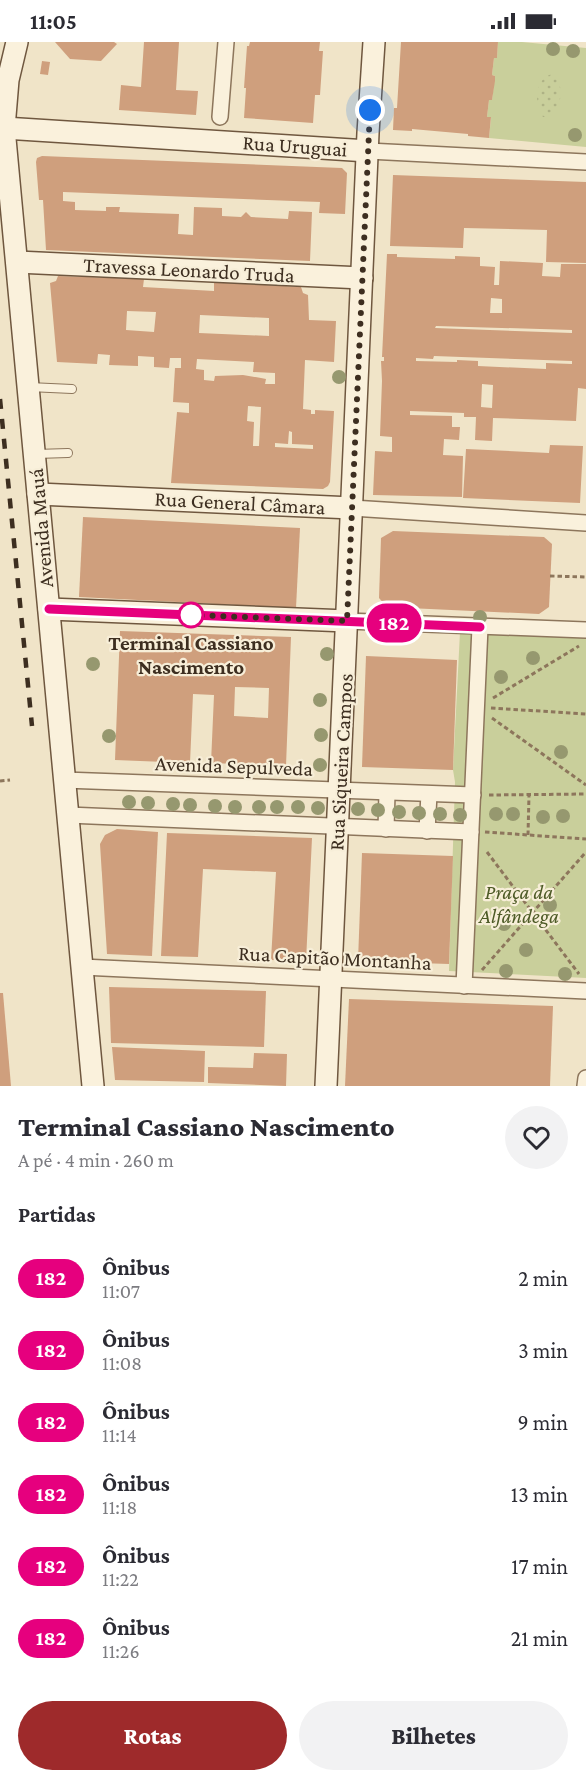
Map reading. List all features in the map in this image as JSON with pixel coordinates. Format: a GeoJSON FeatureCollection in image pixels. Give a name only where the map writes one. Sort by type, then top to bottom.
{"type":"FeatureCollection","features":[{"type":"Feature","properties":{"kind":"main road","name":"Avenida Mauá"},"geometry":{"type":"LineString","coordinates":[[17,42],[8,80],[4,128],[93,1086]]}},
{"type":"Feature","properties":{"kind":"main road","name":"Rua Siqueira Campos"},"geometry":{"type":"LineString","coordinates":[[326,1086],[374,42]]}},
{"type":"Feature","properties":{"kind":"main road","name":"Rua Uruguai"},"geometry":{"type":"LineString","coordinates":[[4,128],[368,151]]}},
{"type":"Feature","properties":{"kind":"main road","name":"Travessa Leonardo Truda"},"geometry":{"type":"LineString","coordinates":[[17,262],[362,278]]}},
{"type":"Feature","properties":{"kind":"main road","name":"Rua General Câmara"},"geometry":{"type":"LineString","coordinates":[[38,494],[352,508]]}},
{"type":"Feature","properties":{"kind":"main road"},"geometry":{"type":"LineString","coordinates":[[49,609],[347,621]]}},
{"type":"Feature","properties":{"kind":"street"},"geometry":{"type":"LineString","coordinates":[[220,117],[226,42]]}},
{"type":"Feature","properties":{"kind":"street","name":"Rua Uruguai"},"geometry":{"type":"LineString","coordinates":[[368,151],[586,162]]}},
{"type":"Feature","properties":{"kind":"street","name":"Rua General Câmara"},"geometry":{"type":"LineString","coordinates":[[352,508],[586,523]]}},
{"type":"Feature","properties":{"kind":"street"},"geometry":{"type":"LineString","coordinates":[[347,621],[586,630]]}},
{"type":"Feature","properties":{"kind":"street"},"geometry":{"type":"LineString","coordinates":[[464,986],[480,627]]}},
{"type":"Feature","properties":{"kind":"street","name":"Avenida Sepulveda"},"geometry":{"type":"LineString","coordinates":[[64,780],[473,795]]}},
{"type":"Feature","properties":{"kind":"street"},"geometry":{"type":"LineString","coordinates":[[386,829],[387,793]]}},
{"type":"Feature","properties":{"kind":"street"},"geometry":{"type":"LineString","coordinates":[[427,831],[429,794]]}},
{"type":"Feature","properties":{"kind":"street"},"geometry":{"type":"LineString","coordinates":[[68,815],[471,832]]}},
{"type":"Feature","properties":{"kind":"street","name":"Rua Capitão Montanha"},"geometry":{"type":"LineString","coordinates":[[82,967],[464,986],[584,984]]}},
{"type":"Feature","properties":{"kind":"street"},"geometry":{"type":"LineString","coordinates":[[585,1086],[586,1077]]}},
{"type":"Feature","properties":{"kind":"lane"},"geometry":{"type":"LineString","coordinates":[[28,387],[72,389]]}},
{"type":"Feature","properties":{"kind":"lane"},"geometry":{"type":"LineString","coordinates":[[34,454],[68,453]]}},
{"type":"Feature","properties":{"kind":"path"},"geometry":{"type":"LineString","coordinates":[[550,576],[586,577]]}},
{"type":"Feature","properties":{"kind":"path"},"geometry":{"type":"LineString","coordinates":[[477,707],[586,641]]}},
{"type":"Feature","properties":{"kind":"path"},"geometry":{"type":"LineString","coordinates":[[477,707],[586,714]]}},
{"type":"Feature","properties":{"kind":"path"},"geometry":{"type":"LineString","coordinates":[[477,707],[586,785]]}},
{"type":"Feature","properties":{"kind":"path"},"geometry":{"type":"LineString","coordinates":[[0,781],[10,780]]}},
{"type":"Feature","properties":{"kind":"path"},"geometry":{"type":"LineString","coordinates":[[473,795],[586,794]]}},
{"type":"Feature","properties":{"kind":"path"},"geometry":{"type":"LineString","coordinates":[[528,835],[529,795]]}},
{"type":"Feature","properties":{"kind":"path"},"geometry":{"type":"LineString","coordinates":[[471,832],[586,839]]}},
{"type":"Feature","properties":{"kind":"path"},"geometry":{"type":"LineString","coordinates":[[471,832],[584,984]]}},
{"type":"Feature","properties":{"kind":"path"},"geometry":{"type":"LineString","coordinates":[[464,986],[533,913],[586,852]]}},
{"type":"Feature","properties":{"kind":"green space"},"geometry":{"type":"Polygon","coordinates":[[[498,42],[586,48],[586,147],[489,138],[491,118],[487,117],[489,100],[492,100],[495,76],[492,75],[494,58],[497,58],[498,42]]]}},
{"type":"Feature","properties":{"kind":"green space"},"geometry":{"type":"Polygon","coordinates":[[[552,74],[561,90],[559,102],[553,113],[548,117],[543,117],[538,106],[537,92],[542,81],[552,74]]]}},
{"type":"Feature","properties":{"kind":"green space","name":"Praça da Alfândega"},"geometry":{"type":"Polygon","coordinates":[[[460,632],[586,634],[586,978],[449,971],[455,782],[453,770],[460,632]]]}},
{"type":"Feature","properties":{"kind":"building"},"geometry":{"type":"Polygon","coordinates":[[[55,42],[114,42],[117,44],[101,61],[70,59],[55,42]]]}},
{"type":"Feature","properties":{"kind":"building"},"geometry":{"type":"Polygon","coordinates":[[[144,42],[179,42],[176,90],[198,91],[196,115],[119,110],[121,85],[141,87],[144,42]]]}},
{"type":"Feature","properties":{"kind":"building"},"geometry":{"type":"Polygon","coordinates":[[[250,42],[320,42],[319,51],[323,51],[320,95],[315,95],[313,123],[244,118],[247,46],[250,42]]]}},
{"type":"Feature","properties":{"kind":"building"},"geometry":{"type":"Polygon","coordinates":[[[401,42],[498,42],[497,58],[494,58],[492,75],[495,76],[495,81],[487,117],[491,117],[489,138],[412,129],[412,131],[393,130],[394,108],[397,108],[401,42]]]}},
{"type":"Feature","properties":{"kind":"building"},"geometry":{"type":"Polygon","coordinates":[[[42,61],[50,62],[48,75],[40,74],[42,61]]]}},
{"type":"Feature","properties":{"kind":"building"},"geometry":{"type":"Polygon","coordinates":[[[42,156],[342,168],[347,173],[345,214],[319,213],[320,202],[63,192],[63,201],[75,202],[75,210],[106,211],[106,207],[120,207],[119,212],[179,214],[178,234],[193,235],[194,207],[222,208],[222,216],[241,217],[246,212],[251,217],[288,219],[289,211],[312,212],[310,261],[46,250],[43,200],[39,200],[36,162],[37,158],[42,156]]]}},
{"type":"Feature","properties":{"kind":"building"},"geometry":{"type":"Polygon","coordinates":[[[393,175],[586,182],[586,263],[546,262],[547,230],[464,228],[463,248],[390,246],[393,175]]]}},
{"type":"Feature","properties":{"kind":"building"},"geometry":{"type":"Polygon","coordinates":[[[387,254],[397,254],[397,257],[455,259],[455,256],[480,257],[480,266],[495,267],[494,285],[499,285],[500,261],[543,263],[542,276],[560,277],[561,264],[586,264],[586,389],[578,388],[576,421],[493,418],[492,441],[475,440],[476,417],[464,417],[464,413],[410,411],[410,415],[452,416],[452,427],[460,427],[459,440],[444,439],[443,455],[463,456],[462,497],[373,495],[375,451],[392,452],[392,437],[380,436],[381,361],[384,361],[382,357],[387,254]],[[491,298],[490,313],[502,313],[502,299],[491,298]],[[436,326],[435,328],[572,333],[572,330],[436,326]],[[434,356],[433,359],[416,358],[416,361],[478,361],[478,366],[546,369],[546,363],[572,364],[572,361],[434,356]],[[482,384],[481,407],[492,408],[493,385],[482,384]]]}},
{"type":"Feature","properties":{"kind":"building"},"geometry":{"type":"Polygon","coordinates":[[[58,276],[144,279],[143,287],[214,291],[214,282],[301,287],[303,293],[308,295],[309,320],[336,321],[334,362],[305,360],[303,409],[311,410],[311,414],[315,414],[315,410],[334,411],[328,486],[323,489],[171,483],[177,412],[189,413],[189,403],[173,402],[175,368],[181,368],[181,358],[170,358],[169,368],[154,367],[154,357],[138,356],[138,366],[109,365],[110,355],[98,354],[97,364],[57,362],[50,283],[56,281],[58,276]],[[127,311],[126,330],[154,332],[156,312],[127,311]],[[200,315],[199,333],[269,336],[269,318],[200,315]],[[197,359],[196,369],[204,370],[204,380],[214,381],[215,376],[243,375],[266,379],[265,384],[275,384],[275,373],[253,372],[254,362],[197,359]],[[248,406],[247,421],[254,422],[253,446],[259,446],[261,407],[248,406]],[[289,431],[288,444],[275,443],[275,447],[313,449],[313,445],[292,444],[292,432],[289,431]]]}},
{"type":"Feature","properties":{"kind":"building"},"geometry":{"type":"Polygon","coordinates":[[[550,445],[583,446],[580,503],[463,498],[466,449],[549,453],[550,445]]]}},
{"type":"Feature","properties":{"kind":"building"},"geometry":{"type":"Polygon","coordinates":[[[83,517],[300,528],[296,608],[79,597],[83,517]]]}},
{"type":"Feature","properties":{"kind":"building"},"geometry":{"type":"Polygon","coordinates":[[[393,531],[544,537],[552,544],[549,607],[539,614],[387,607],[379,598],[381,538],[393,531]]]}},
{"type":"Feature","properties":{"kind":"building"},"geometry":{"type":"Polygon","coordinates":[[[120,631],[291,637],[286,766],[211,763],[214,695],[193,694],[190,763],[115,760],[120,631]],[[235,687],[234,716],[268,718],[269,688],[235,687]]]}},
{"type":"Feature","properties":{"kind":"building"},"geometry":{"type":"Polygon","coordinates":[[[366,656],[457,660],[453,770],[362,767],[366,656]]]}},
{"type":"Feature","properties":{"kind":"building"},"geometry":{"type":"Polygon","coordinates":[[[117,829],[158,832],[152,956],[107,954],[100,844],[105,835],[117,829]]]}},
{"type":"Feature","properties":{"kind":"building"},"geometry":{"type":"Polygon","coordinates":[[[167,833],[312,838],[306,961],[271,960],[276,872],[203,869],[198,957],[161,956],[167,833]]]}},
{"type":"Feature","properties":{"kind":"building"},"geometry":{"type":"Polygon","coordinates":[[[362,853],[453,856],[449,964],[358,961],[362,853]]]}},
{"type":"Feature","properties":{"kind":"building"},"geometry":{"type":"Polygon","coordinates":[[[109,987],[266,991],[264,1047],[111,1043],[109,987]]]}},
{"type":"Feature","properties":{"kind":"building"},"geometry":{"type":"Polygon","coordinates":[[[0,993],[3,993],[11,1086],[0,1086],[0,993]]]}},
{"type":"Feature","properties":{"kind":"building"},"geometry":{"type":"Polygon","coordinates":[[[349,999],[553,1006],[550,1086],[345,1086],[349,999]]]}},
{"type":"Feature","properties":{"kind":"building"},"geometry":{"type":"Polygon","coordinates":[[[112,1047],[205,1051],[204,1082],[115,1080],[112,1047]]]}},
{"type":"Feature","properties":{"kind":"building"},"geometry":{"type":"Polygon","coordinates":[[[254,1053],[287,1054],[286,1086],[208,1083],[208,1067],[253,1068],[254,1053]]]}},
{"type":"Feature","properties":{"kind":"railway"},"geometry":{"type":"LineString","coordinates":[[0,399],[32,726]]}},
{"type":"Feature","properties":{"kind":"bus line","name":"182"},"geometry":{"type":"LineString","coordinates":[[49,609],[480,627]]}},
{"type":"Feature","properties":{"kind":"place","name":"Terminal Cassiano Nascimento"},"geometry":{"type":"Point","coordinates":[191,615]}},
{"type":"Feature","properties":{"kind":"route"},"geometry":{"type":"LineString","coordinates":[[191,615],[347,621],[370,110]]}}]}
